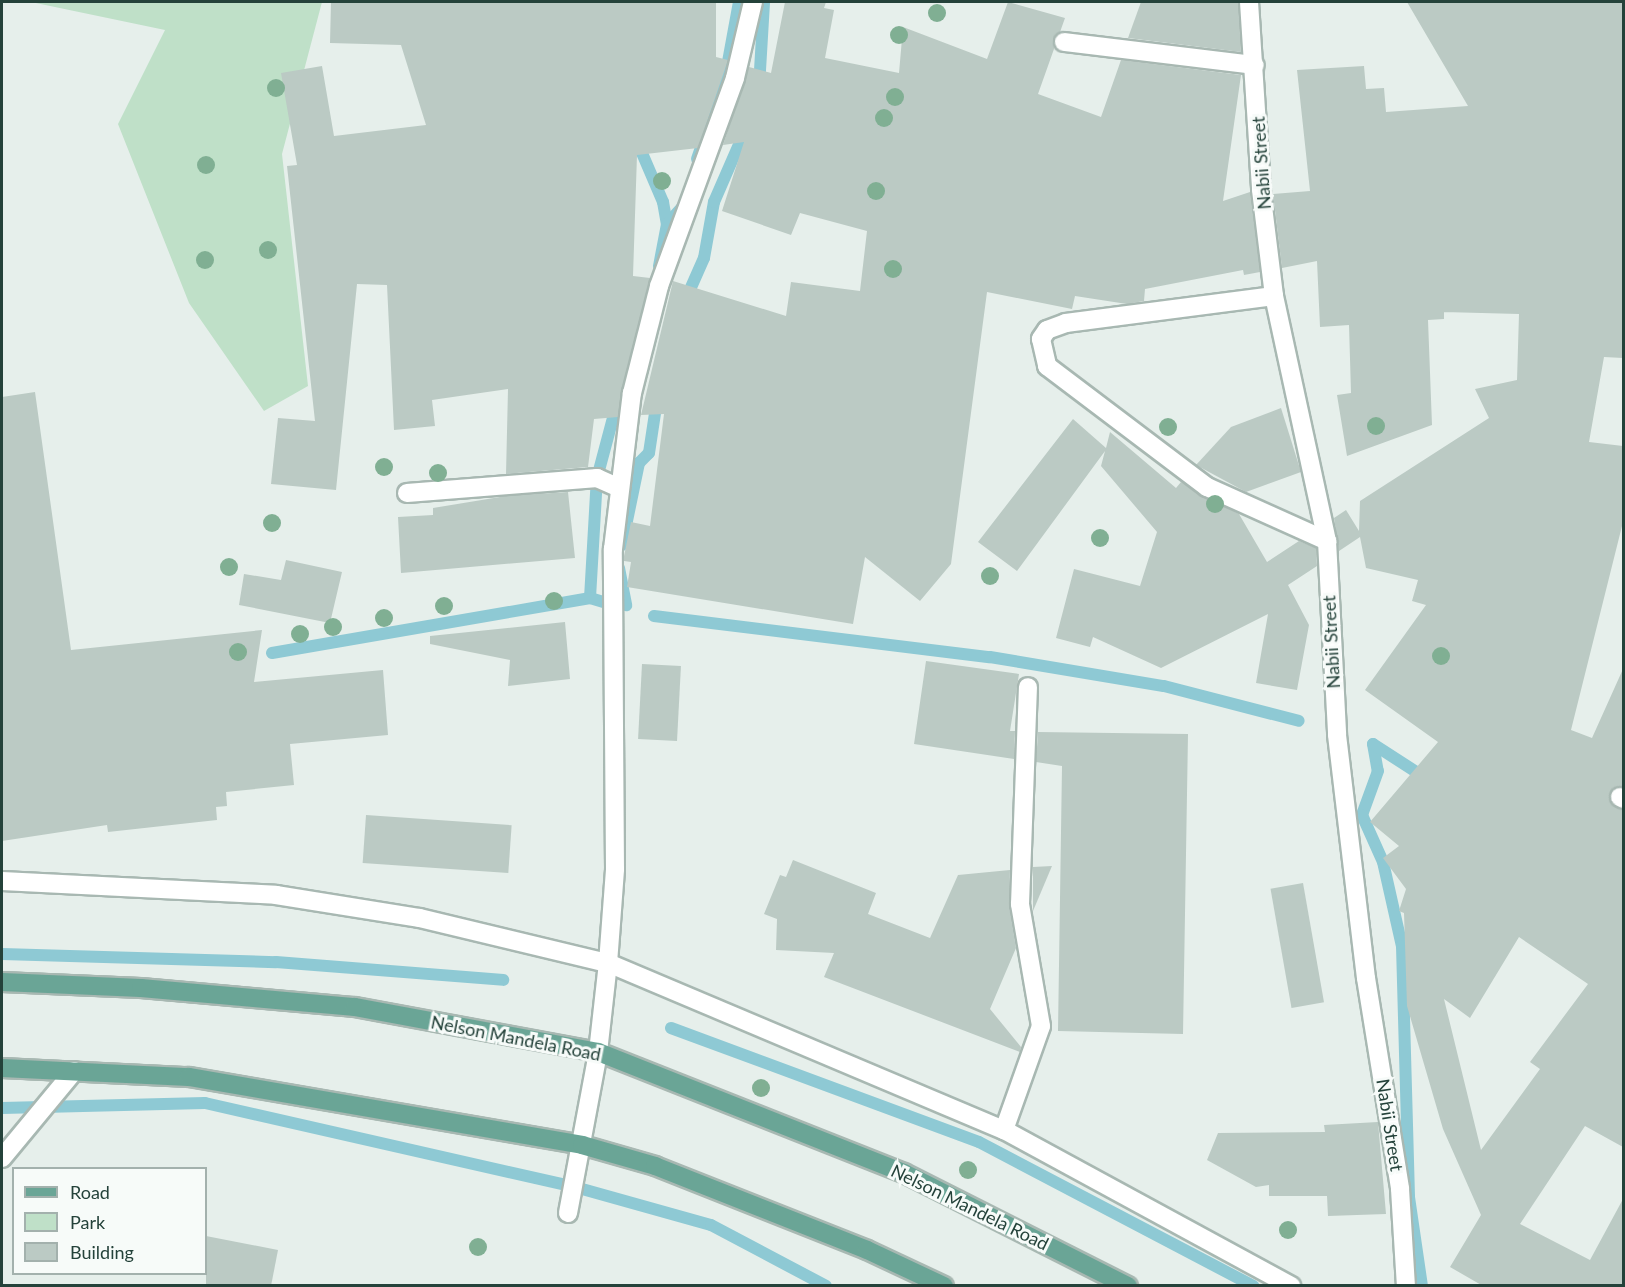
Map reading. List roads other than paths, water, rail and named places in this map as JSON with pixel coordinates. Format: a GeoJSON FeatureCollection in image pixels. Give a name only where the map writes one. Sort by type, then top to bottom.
{"type":"FeatureCollection","features":[{"type":"Feature","properties":{"kind":"main road","name":"Nelson Mandela Road"},"geometry":{"type":"LineString","coordinates":[[2,982],[141,988],[355,1007],[598,1053],[904,1173],[1128,1286]]}},
{"type":"Feature","properties":{"kind":"main road"},"geometry":{"type":"LineString","coordinates":[[2,1068],[189,1077],[582,1145],[676,1174],[867,1250],[944,1286]]}},
{"type":"Feature","properties":{"kind":"street"},"geometry":{"type":"LineString","coordinates":[[568,1213],[598,1053],[615,869],[611,602],[619,488],[645,336],[735,78],[753,2]]}},
{"type":"Feature","properties":{"kind":"street","name":"Nabii Street"},"geometry":{"type":"LineString","coordinates":[[1249,2],[1255,65],[1261,190],[1274,296],[1327,541],[1337,735],[1366,978],[1400,1189],[1406,1286]]}},
{"type":"Feature","properties":{"kind":"street"},"geometry":{"type":"LineString","coordinates":[[1064,42],[1255,65]]}},
{"type":"Feature","properties":{"kind":"street"},"geometry":{"type":"LineString","coordinates":[[1274,296],[1066,323],[1047,330],[1041,339],[1047,366],[1207,487],[1327,541]]}},
{"type":"Feature","properties":{"kind":"street"},"geometry":{"type":"LineString","coordinates":[[407,493],[597,478],[619,488]]}},
{"type":"Feature","properties":{"kind":"street"},"geometry":{"type":"LineString","coordinates":[[1004,1130],[1041,1026],[1020,904],[1028,687]]}},
{"type":"Feature","properties":{"kind":"street"},"geometry":{"type":"LineString","coordinates":[[2,881],[276,896],[420,918],[608,963],[1004,1130],[1291,1286]]}},
{"type":"Feature","properties":{"kind":"street"},"geometry":{"type":"LineString","coordinates":[[2,1158],[74,1071]]}},
{"type":"Feature","properties":{"kind":"waterway"},"geometry":{"type":"LineString","coordinates":[[697,159],[725,78],[739,2]]}},
{"type":"Feature","properties":{"kind":"waterway"},"geometry":{"type":"LineString","coordinates":[[759,87],[764,2]]}},
{"type":"Feature","properties":{"kind":"waterway"},"geometry":{"type":"LineString","coordinates":[[685,301],[704,258],[714,202],[747,126]]}},
{"type":"Feature","properties":{"kind":"waterway"},"geometry":{"type":"LineString","coordinates":[[636,139],[663,202],[667,224]]}},
{"type":"Feature","properties":{"kind":"waterway"},"geometry":{"type":"LineString","coordinates":[[659,266],[667,224],[684,205]]}},
{"type":"Feature","properties":{"kind":"waterway"},"geometry":{"type":"LineString","coordinates":[[622,545],[639,463],[649,453],[657,400]]}},
{"type":"Feature","properties":{"kind":"waterway"},"geometry":{"type":"LineString","coordinates":[[590,598],[597,478],[617,403]]}},
{"type":"Feature","properties":{"kind":"waterway"},"geometry":{"type":"LineString","coordinates":[[619,568],[626,605]]}},
{"type":"Feature","properties":{"kind":"waterway"},"geometry":{"type":"LineString","coordinates":[[272,653],[590,598],[603,602]]}},
{"type":"Feature","properties":{"kind":"waterway"},"geometry":{"type":"LineString","coordinates":[[654,616],[990,657],[1164,686],[1299,721]]}},
{"type":"Feature","properties":{"kind":"waterway"},"geometry":{"type":"LineString","coordinates":[[1373,744],[1378,771],[1362,815],[1383,862],[1402,946],[1409,1197],[1422,1286]]}},
{"type":"Feature","properties":{"kind":"waterway"},"geometry":{"type":"LineString","coordinates":[[1373,744],[1427,779]]}},
{"type":"Feature","properties":{"kind":"waterway"},"geometry":{"type":"LineString","coordinates":[[2,954],[276,962],[503,980]]}},
{"type":"Feature","properties":{"kind":"waterway"},"geometry":{"type":"LineString","coordinates":[[671,1028],[979,1142],[1253,1286]]}},
{"type":"Feature","properties":{"kind":"waterway"},"geometry":{"type":"LineString","coordinates":[[2,1108],[205,1103],[575,1187],[711,1225],[826,1286]]}}]}
